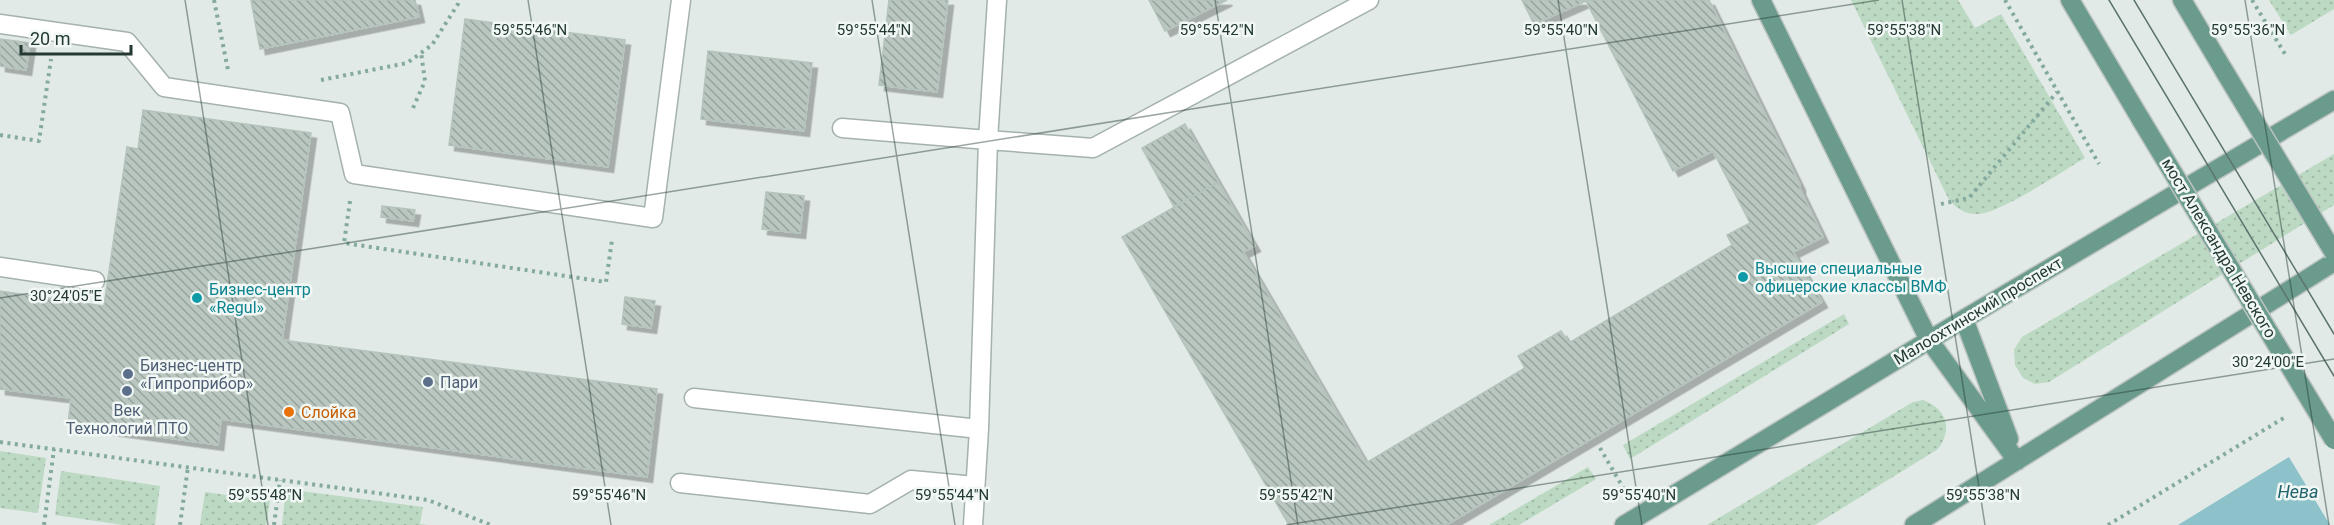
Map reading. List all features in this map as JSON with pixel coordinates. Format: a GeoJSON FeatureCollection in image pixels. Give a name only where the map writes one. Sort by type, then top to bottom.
{"type":"FeatureCollection","features":[{"type":"Feature","properties":{"kind":"main road"},"geometry":{"type":"LineString","coordinates":[[1761,0],[1929,340],[2017,461]]}},
{"type":"Feature","properties":{"kind":"main road","name":"мост Александра Невского"},"geometry":{"type":"LineString","coordinates":[[2070,0],[2334,440]]}},
{"type":"Feature","properties":{"kind":"main road"},"geometry":{"type":"LineString","coordinates":[[2182,0],[2334,253]]}},
{"type":"Feature","properties":{"kind":"main road","name":"Малоохтинский проспект"},"geometry":{"type":"LineString","coordinates":[[1632,520],[1964,318],[2334,100]]}},
{"type":"Feature","properties":{"kind":"main road"},"geometry":{"type":"LineString","coordinates":[[1914,525],[2334,262]]}},
{"type":"Feature","properties":{"kind":"main road"},"geometry":{"type":"LineString","coordinates":[[1964,318],[2017,461]]}},
{"type":"Feature","properties":{"kind":"lane"},"geometry":{"type":"LineString","coordinates":[[0,24],[127,42],[164,87],[340,113],[354,174],[653,218],[681,0]]}},
{"type":"Feature","properties":{"kind":"lane"},"geometry":{"type":"LineString","coordinates":[[973,525],[979,429],[988,140],[997,0]]}},
{"type":"Feature","properties":{"kind":"lane"},"geometry":{"type":"LineString","coordinates":[[842,128],[1093,147],[1369,0]]}},
{"type":"Feature","properties":{"kind":"lane"},"geometry":{"type":"LineString","coordinates":[[0,267],[95,281]]}},
{"type":"Feature","properties":{"kind":"lane"},"geometry":{"type":"LineString","coordinates":[[694,398],[979,429]]}},
{"type":"Feature","properties":{"kind":"lane"},"geometry":{"type":"LineString","coordinates":[[680,483],[870,504],[911,480],[975,486]]}},
{"type":"Feature","properties":{"kind":"path"},"geometry":{"type":"LineString","coordinates":[[213,0],[233,97]]}},
{"type":"Feature","properties":{"kind":"path"},"geometry":{"type":"LineString","coordinates":[[320,80],[407,63],[432,45],[459,0]]}},
{"type":"Feature","properties":{"kind":"path"},"geometry":{"type":"LineString","coordinates":[[2004,0],[2099,164]]}},
{"type":"Feature","properties":{"kind":"path"},"geometry":{"type":"LineString","coordinates":[[2252,0],[2285,54]]}},
{"type":"Feature","properties":{"kind":"path"},"geometry":{"type":"LineString","coordinates":[[0,135],[39,141],[56,32]]}},
{"type":"Feature","properties":{"kind":"path"},"geometry":{"type":"LineString","coordinates":[[413,108],[425,81],[421,52]]}},
{"type":"Feature","properties":{"kind":"path"},"geometry":{"type":"LineString","coordinates":[[228,71],[240,72]]}},
{"type":"Feature","properties":{"kind":"path"},"geometry":{"type":"LineString","coordinates":[[1941,204],[1969,198],[2057,92]]}},
{"type":"Feature","properties":{"kind":"path"},"geometry":{"type":"LineString","coordinates":[[354,174],[344,243],[606,282],[616,213]]}},
{"type":"Feature","properties":{"kind":"path"},"geometry":{"type":"LineString","coordinates":[[2108,525],[2294,412]]}},
{"type":"Feature","properties":{"kind":"path"},"geometry":{"type":"LineString","coordinates":[[0,442],[428,500],[491,525]]}},
{"type":"Feature","properties":{"kind":"path"},"geometry":{"type":"LineString","coordinates":[[1600,448],[1632,520]]}},
{"type":"Feature","properties":{"kind":"path"},"geometry":{"type":"LineString","coordinates":[[44,525],[54,449]]}},
{"type":"Feature","properties":{"kind":"path"},"geometry":{"type":"LineString","coordinates":[[180,525],[188,467]]}},
{"type":"Feature","properties":{"kind":"path"},"geometry":{"type":"LineString","coordinates":[[274,525],[280,480]]}},
{"type":"Feature","properties":{"kind":"green space"},"geometry":{"type":"Polygon","coordinates":[[[1851,0],[1958,0],[1975,28],[2001,14],[2085,158],[2000,207],[1977,214],[1958,208],[1949,200],[1851,0]]]}},
{"type":"Feature","properties":{"kind":"green space"},"geometry":{"type":"Polygon","coordinates":[[[2269,0],[2334,0],[2334,9],[2291,35],[2269,0]]]}},
{"type":"Feature","properties":{"kind":"green space"},"geometry":{"type":"Polygon","coordinates":[[[2334,154],[2334,205],[2049,382],[2035,384],[2023,378],[2015,365],[2014,350],[2022,337],[2334,154]]]}},
{"type":"Feature","properties":{"kind":"green space"},"geometry":{"type":"Polygon","coordinates":[[[1844,314],[1849,324],[1630,459],[1623,445],[1844,314]]]}},
{"type":"Feature","properties":{"kind":"green space"},"geometry":{"type":"Polygon","coordinates":[[[1923,400],[1938,409],[1945,420],[1945,434],[1938,449],[1815,525],[1707,525],[1913,402],[1923,400]]]}},
{"type":"Feature","properties":{"kind":"green space"},"geometry":{"type":"Polygon","coordinates":[[[0,451],[46,458],[38,513],[0,508],[0,451]]]}},
{"type":"Feature","properties":{"kind":"green space"},"geometry":{"type":"Polygon","coordinates":[[[1588,467],[1596,479],[1519,525],[1489,525],[1588,467]]]}},
{"type":"Feature","properties":{"kind":"green space"},"geometry":{"type":"Polygon","coordinates":[[[61,471],[160,486],[155,525],[123,525],[55,515],[61,471]]]}},
{"type":"Feature","properties":{"kind":"green space"},"geometry":{"type":"Polygon","coordinates":[[[286,489],[423,507],[420,524],[428,525],[282,525],[286,489]]]}},
{"type":"Feature","properties":{"kind":"green space"},"geometry":{"type":"Polygon","coordinates":[[[205,492],[270,501],[266,525],[200,525],[205,492]]]}},
{"type":"Feature","properties":{"kind":"water","name":"Нева"},"geometry":{"type":"Polygon","coordinates":[[[2334,429],[2334,525],[2178,525],[2334,429]]]}},
{"type":"Feature","properties":{"kind":"pier"},"geometry":{"type":"Polygon","coordinates":[[[2334,426],[2334,525],[2330,525],[2289,457],[2175,525],[2334,426]]]}},
{"type":"Feature","properties":{"kind":"building"},"geometry":{"type":"Polygon","coordinates":[[[251,0],[415,0],[419,17],[260,49],[251,0]]]}},
{"type":"Feature","properties":{"kind":"building"},"geometry":{"type":"Polygon","coordinates":[[[889,0],[948,0],[937,92],[879,85],[889,0]]]}},
{"type":"Feature","properties":{"kind":"building"},"geometry":{"type":"Polygon","coordinates":[[[1149,0],[1227,0],[1165,31],[1149,0]]]}},
{"type":"Feature","properties":{"kind":"building","name":"Высшие специальные офицерские классы ВМФ"},"geometry":{"type":"Polygon","coordinates":[[[1522,0],[1709,0],[1800,185],[1823,237],[1793,252],[1822,302],[1446,525],[1289,525],[1122,237],[1218,182],[1255,246],[1243,252],[1366,463],[1525,368],[1518,356],[1561,331],[1569,343],[1732,245],[1727,235],[1750,223],[1713,151],[1673,171],[1586,1],[1534,24],[1522,0]]]}},
{"type":"Feature","properties":{"kind":"building"},"geometry":{"type":"Polygon","coordinates":[[[465,19],[625,40],[608,167],[449,145],[465,19]]]}},
{"type":"Feature","properties":{"kind":"building"},"geometry":{"type":"Polygon","coordinates":[[[0,39],[30,43],[26,70],[0,66],[0,39]]]}},
{"type":"Feature","properties":{"kind":"building"},"geometry":{"type":"Polygon","coordinates":[[[708,51],[812,63],[804,131],[701,119],[708,51]]]}},
{"type":"Feature","properties":{"kind":"building","name":"Бизнес-центр «Regul»"},"geometry":{"type":"Polygon","coordinates":[[[143,110],[311,133],[282,340],[657,389],[647,477],[221,419],[218,445],[68,424],[71,398],[0,389],[0,291],[104,306],[127,147],[138,149],[143,110]]]}},
{"type":"Feature","properties":{"kind":"building"},"geometry":{"type":"Polygon","coordinates":[[[1185,124],[1218,182],[1174,207],[1142,148],[1185,124]]]}},
{"type":"Feature","properties":{"kind":"building"},"geometry":{"type":"Polygon","coordinates":[[[766,192],[804,196],[800,233],[762,229],[766,192]]]}},
{"type":"Feature","properties":{"kind":"building"},"geometry":{"type":"Polygon","coordinates":[[[382,206],[415,210],[413,221],[381,217],[382,206]]]}},
{"type":"Feature","properties":{"kind":"building"},"geometry":{"type":"Polygon","coordinates":[[[625,297],[655,301],[651,328],[622,324],[625,297]]]}},
{"type":"Feature","properties":{"kind":"tram line"},"geometry":{"type":"LineString","coordinates":[[2109,0],[2334,376]]}},
{"type":"Feature","properties":{"kind":"tram line"},"geometry":{"type":"LineString","coordinates":[[2134,0],[2334,334]]}},
{"type":"Feature","properties":{"kind":"place","name":"Высшие специальные офицерские классы ВМФ"},"geometry":{"type":"Point","coordinates":[1743,277]}},
{"type":"Feature","properties":{"kind":"place","name":"Бизнес-центр «Regul»"},"geometry":{"type":"Point","coordinates":[197,298]}},
{"type":"Feature","properties":{"kind":"place","name":"Бизнес-центр «Гипроприбор»"},"geometry":{"type":"Point","coordinates":[128,374]}},
{"type":"Feature","properties":{"kind":"place","name":"Пари"},"geometry":{"type":"Point","coordinates":[428,382]}},
{"type":"Feature","properties":{"kind":"place","name":"Век Технологий ПТО"},"geometry":{"type":"Point","coordinates":[127,391]}},
{"type":"Feature","properties":{"kind":"place","name":"Слойка"},"geometry":{"type":"Point","coordinates":[289,412]}}]}
